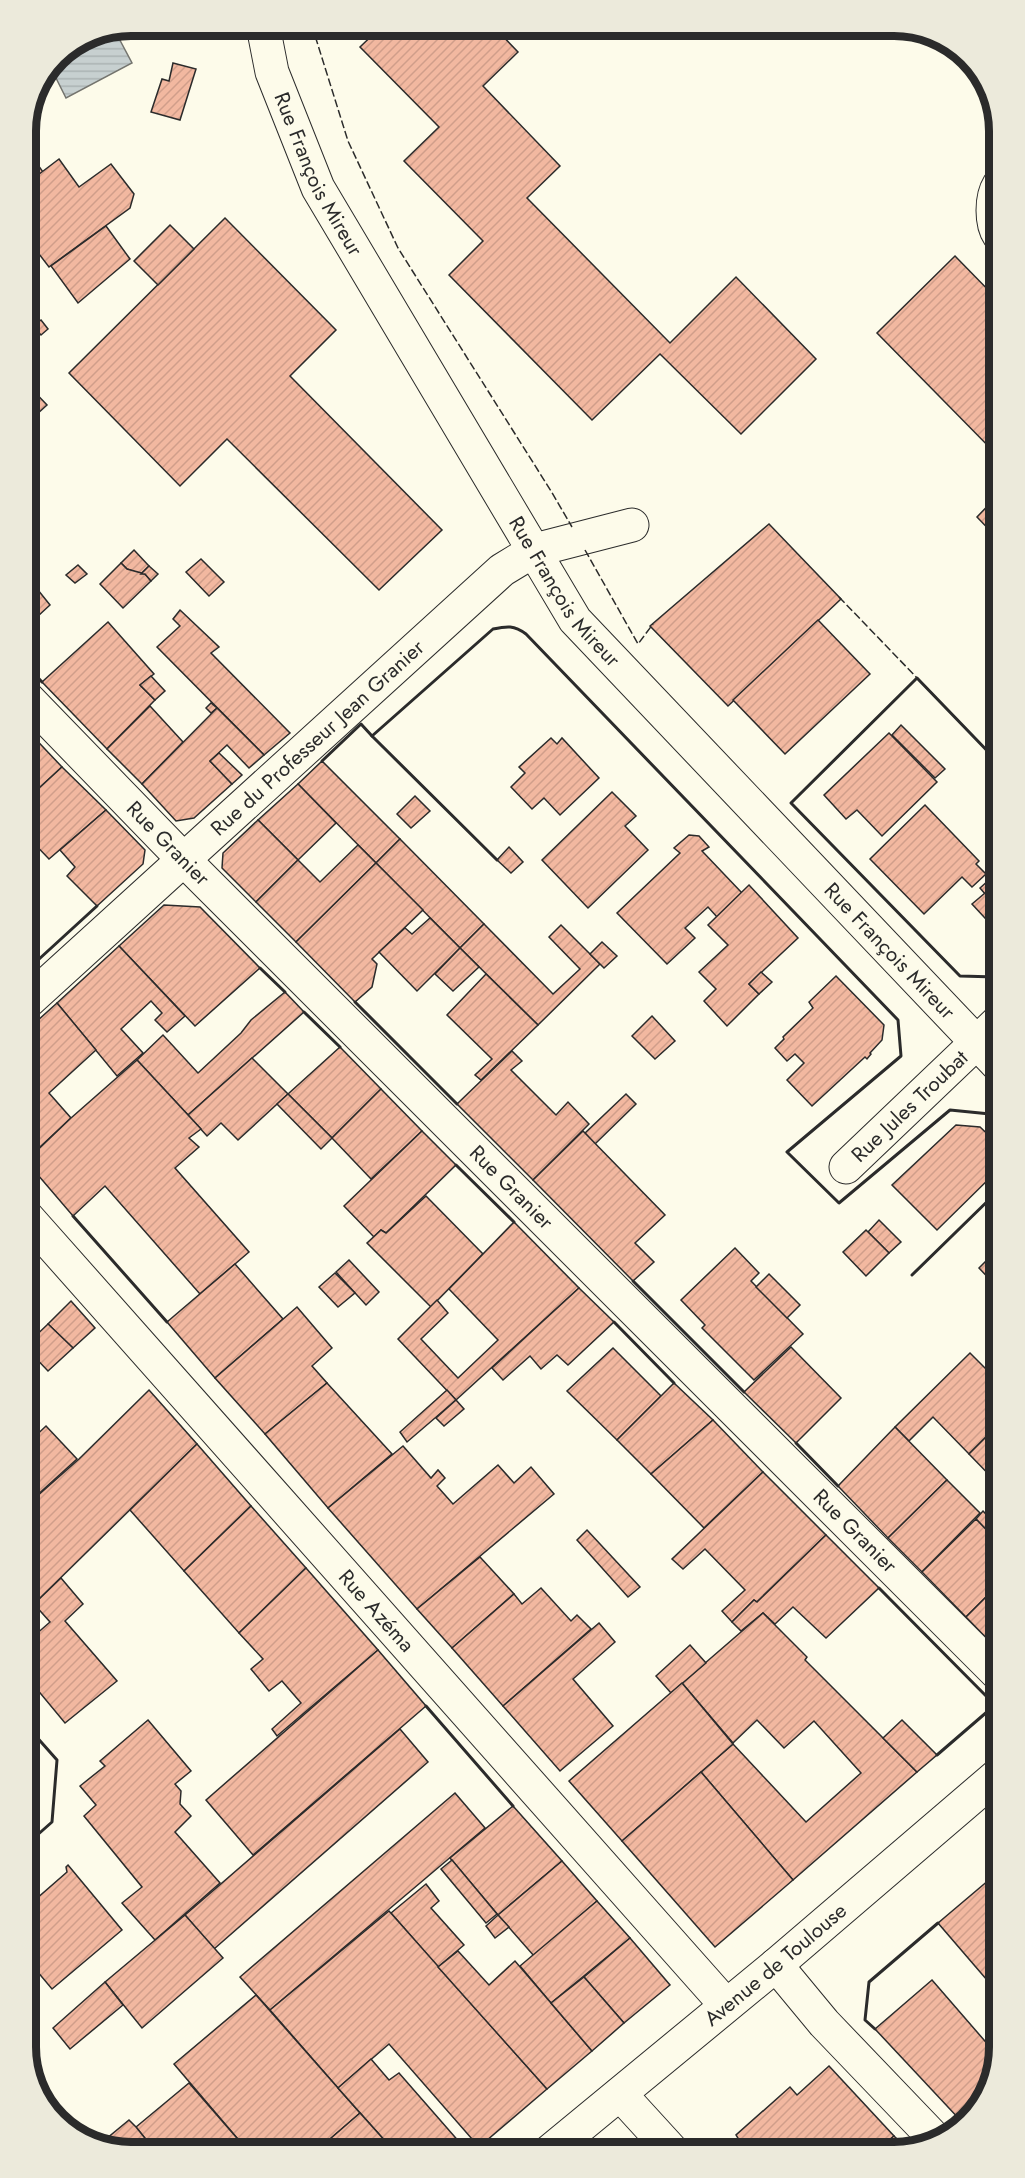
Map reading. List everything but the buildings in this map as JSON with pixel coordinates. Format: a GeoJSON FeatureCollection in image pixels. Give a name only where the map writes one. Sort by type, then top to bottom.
{"type":"FeatureCollection","features":[{"type":"Feature","properties":{"kind":"street","name":"Rue François Mireur"},"geometry":{"type":"LineString","coordinates":[[265,36],[272,72],[318,188],[575,620],[987,1032]]}},
{"type":"Feature","properties":{"kind":"street","name":"Rue du Professeur Jean Granier"},"geometry":{"type":"LineString","coordinates":[[36,994],[502,570],[535,550],[633,525]]}},
{"type":"Feature","properties":{"kind":"street","name":"Rue Granier"},"geometry":{"type":"LineString","coordinates":[[36,707],[184,860],[989,1665]]}},
{"type":"Feature","properties":{"kind":"street","name":"Rue Jules Troubat"},"geometry":{"type":"LineString","coordinates":[[846,1167],[987,1032]]}},
{"type":"Feature","properties":{"kind":"street","name":"Rue Azéma"},"geometry":{"type":"LineString","coordinates":[[36,1227],[726,2005]]}},
{"type":"Feature","properties":{"kind":"street","name":"Avenue de Toulouse"},"geometry":{"type":"LineString","coordinates":[[561,2142],[776,1965],[989,1783]]}},
{"type":"Feature","properties":{"kind":"street"},"geometry":{"type":"LineString","coordinates":[[776,1965],[824,2023],[931,2135]]}},
{"type":"Feature","properties":{"kind":"street"},"geometry":{"type":"LineString","coordinates":[[620,2094],[664,2142]]}},
{"type":"Feature","properties":{"kind":"shaded area"},"geometry":{"type":"Polygon","coordinates":[[[118,37],[132,63],[66,98],[55,75],[64,64],[78,52],[95,43],[118,37]]]}},
{"type":"Feature","properties":{"kind":"fence"},"geometry":{"type":"LineString","coordinates":[[315,36],[348,141],[398,248],[572,527]]}},
{"type":"Feature","properties":{"kind":"fence"},"geometry":{"type":"LineString","coordinates":[[585,550],[638,644],[653,624]]}},
{"type":"Feature","properties":{"kind":"fence"},"geometry":{"type":"LineString","coordinates":[[839,597],[989,753]]}},
{"type":"Feature","properties":{"kind":"wall"},"geometry":{"type":"LineString","coordinates":[[497,860],[372,736],[493,629],[510,627],[526,634],[898,1020],[901,1056],[787,1152],[839,1203],[950,1110],[989,1114]]}},
{"type":"Feature","properties":{"kind":"wall"},"geometry":{"type":"LineString","coordinates":[[36,676],[42,682]]}},
{"type":"Feature","properties":{"kind":"wall"},"geometry":{"type":"LineString","coordinates":[[989,753],[917,678],[791,803],[960,976],[989,977]]}},
{"type":"Feature","properties":{"kind":"wall"},"geometry":{"type":"LineString","coordinates":[[322,761],[361,724],[372,736]]}},
{"type":"Feature","properties":{"kind":"wall"},"geometry":{"type":"LineString","coordinates":[[36,962],[97,906]]}},
{"type":"Feature","properties":{"kind":"wall"},"geometry":{"type":"LineString","coordinates":[[260,968],[285,992]]}},
{"type":"Feature","properties":{"kind":"wall"},"geometry":{"type":"LineString","coordinates":[[355,1002],[457,1104]]}},
{"type":"Feature","properties":{"kind":"wall"},"geometry":{"type":"LineString","coordinates":[[304,1012],[340,1047]]}},
{"type":"Feature","properties":{"kind":"wall"},"geometry":{"type":"LineString","coordinates":[[456,1165],[514,1222]]}},
{"type":"Feature","properties":{"kind":"wall"},"geometry":{"type":"LineString","coordinates":[[912,1275],[989,1200]]}},
{"type":"Feature","properties":{"kind":"wall"},"geometry":{"type":"LineString","coordinates":[[73,1216],[167,1322]]}},
{"type":"Feature","properties":{"kind":"wall"},"geometry":{"type":"LineString","coordinates":[[633,1281],[744,1392]]}},
{"type":"Feature","properties":{"kind":"wall"},"geometry":{"type":"LineString","coordinates":[[614,1322],[674,1383]]}},
{"type":"Feature","properties":{"kind":"wall"},"geometry":{"type":"LineString","coordinates":[[796,1443],[838,1486]]}},
{"type":"Feature","properties":{"kind":"wall"},"geometry":{"type":"LineString","coordinates":[[879,1588],[989,1699]]}},
{"type":"Feature","properties":{"kind":"wall"},"geometry":{"type":"LineString","coordinates":[[426,1706],[513,1806]]}},
{"type":"Feature","properties":{"kind":"wall"},"geometry":{"type":"LineString","coordinates":[[937,1755],[989,1710]]}},
{"type":"Feature","properties":{"kind":"wall"},"geometry":{"type":"LineString","coordinates":[[36,1736],[57,1760],[52,1822],[36,1836]]}},
{"type":"Feature","properties":{"kind":"wall"},"geometry":{"type":"LineString","coordinates":[[875,2029],[865,2020],[869,1982],[938,1923]]}}]}
